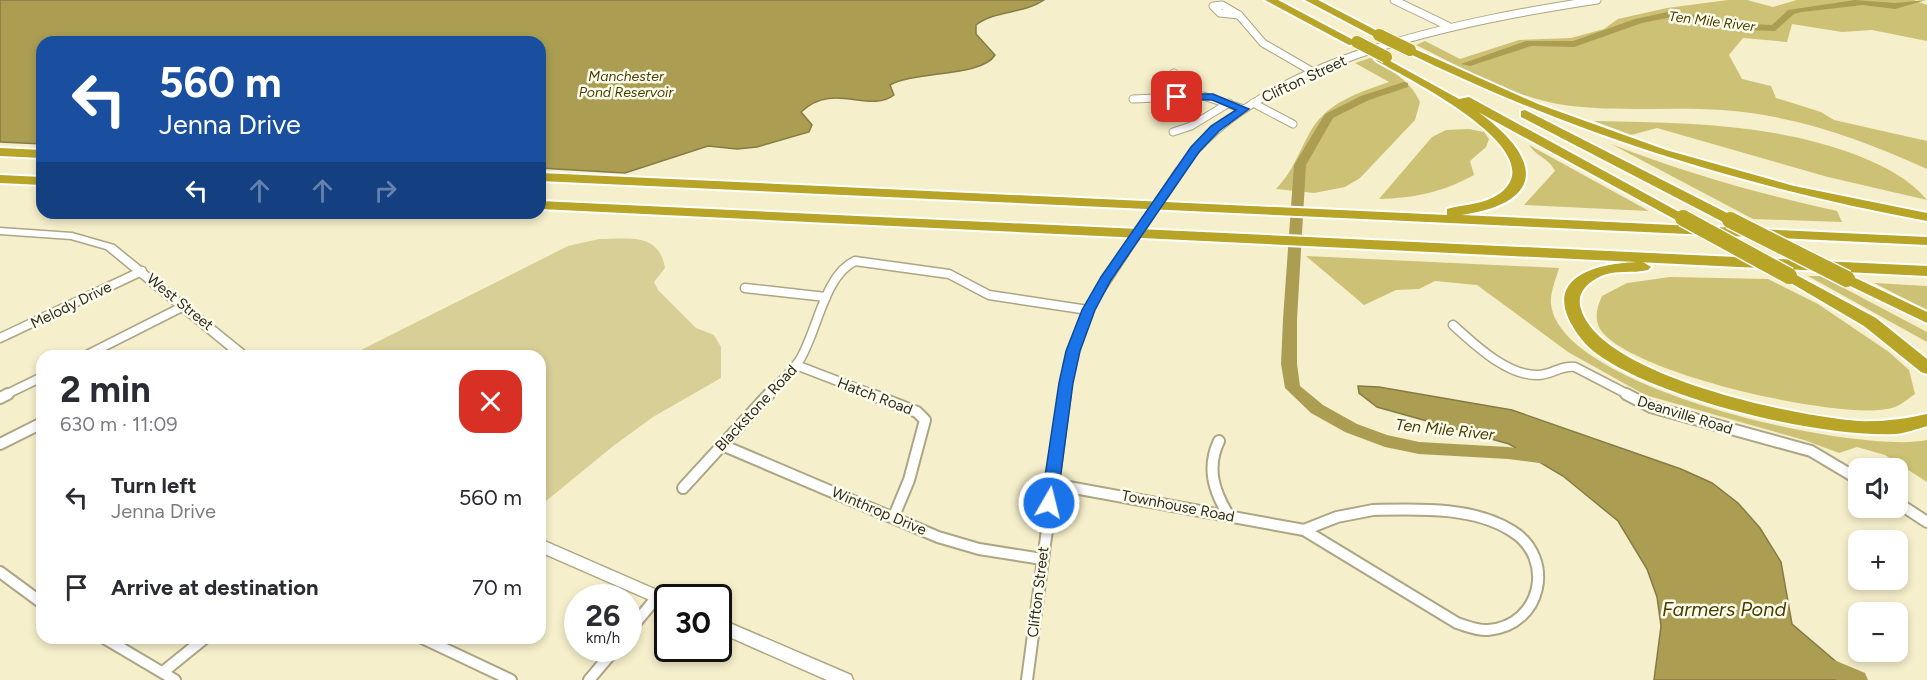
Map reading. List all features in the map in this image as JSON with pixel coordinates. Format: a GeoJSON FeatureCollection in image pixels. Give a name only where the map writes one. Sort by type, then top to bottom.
{"type":"FeatureCollection","features":[{"type":"Feature","properties":{"kind":"highway"},"geometry":{"type":"LineString","coordinates":[[1270,0],[1384,58],[1789,276],[1870,322],[1927,369]]}},
{"type":"Feature","properties":{"kind":"highway"},"geometry":{"type":"LineString","coordinates":[[1276,0],[1355,43]]}},
{"type":"Feature","properties":{"kind":"highway"},"geometry":{"type":"LineString","coordinates":[[1310,0],[1730,220],[1927,318]]}},
{"type":"Feature","properties":{"kind":"highway"},"geometry":{"type":"LineString","coordinates":[[1408,50],[1519,101],[1643,147],[1790,188],[1927,217]]}},
{"type":"Feature","properties":{"kind":"highway"},"geometry":{"type":"LineString","coordinates":[[1371,216],[1459,211],[1485,206],[1508,194],[1518,180],[1520,170],[1512,148],[1495,132],[1384,58]]}},
{"type":"Feature","properties":{"kind":"highway"},"geometry":{"type":"LineString","coordinates":[[0,152],[36,154]]}},
{"type":"Feature","properties":{"kind":"highway"},"geometry":{"type":"LineString","coordinates":[[546,177],[1927,241]]}},
{"type":"Feature","properties":{"kind":"highway"},"geometry":{"type":"LineString","coordinates":[[0,179],[36,181]]}},
{"type":"Feature","properties":{"kind":"highway"},"geometry":{"type":"LineString","coordinates":[[546,204],[1927,271]]}},
{"type":"Feature","properties":{"kind":"highway"},"geometry":{"type":"LineString","coordinates":[[1761,263],[1606,270],[1588,277],[1576,288],[1572,303],[1574,315],[1587,335],[1617,359],[1661,379],[1722,400],[1785,416],[1840,424],[1895,428],[1927,420]]}},
{"type":"Feature","properties":{"kind":"main road","name":"West Street"},"geometry":{"type":"LineString","coordinates":[[0,231],[90,240],[110,247],[238,350]]}},
{"type":"Feature","properties":{"kind":"main road"},"geometry":{"type":"LineString","coordinates":[[546,548],[654,596]]}},
{"type":"Feature","properties":{"kind":"main road"},"geometry":{"type":"LineString","coordinates":[[732,631],[845,680]]}},
{"type":"Feature","properties":{"kind":"street"},"geometry":{"type":"LineString","coordinates":[[1394,0],[1448,26]]}},
{"type":"Feature","properties":{"kind":"street","name":"Clifton Street"},"geometry":{"type":"LineString","coordinates":[[1027,680],[1066,383],[1073,351],[1088,310],[1200,143],[1253,103],[1334,62],[1448,26],[1500,15],[1597,0]]}},
{"type":"Feature","properties":{"kind":"street"},"geometry":{"type":"LineString","coordinates":[[1239,15],[1262,42],[1313,72]]}},
{"type":"Feature","properties":{"kind":"street"},"geometry":{"type":"LineString","coordinates":[[1174,73],[1173,84],[1177,97]]}},
{"type":"Feature","properties":{"kind":"street"},"geometry":{"type":"LineString","coordinates":[[1133,99],[1203,96],[1244,109]]}},
{"type":"Feature","properties":{"kind":"street"},"geometry":{"type":"LineString","coordinates":[[1173,132],[1191,126],[1228,103]]}},
{"type":"Feature","properties":{"kind":"street"},"geometry":{"type":"LineString","coordinates":[[1253,103],[1293,124]]}},
{"type":"Feature","properties":{"kind":"street","name":"Blackstone Road"},"geometry":{"type":"LineString","coordinates":[[683,488],[796,365],[826,297],[844,266],[855,261],[923,268],[949,274],[989,296],[1088,310]]}},
{"type":"Feature","properties":{"kind":"street","name":"Melody Drive"},"geometry":{"type":"LineString","coordinates":[[0,338],[142,272]]}},
{"type":"Feature","properties":{"kind":"street"},"geometry":{"type":"LineString","coordinates":[[745,288],[826,297]]}},
{"type":"Feature","properties":{"kind":"street"},"geometry":{"type":"LineString","coordinates":[[97,350],[184,306]]}},
{"type":"Feature","properties":{"kind":"street","name":"Deanville Road"},"geometry":{"type":"LineString","coordinates":[[1453,325],[1474,344],[1526,373],[1540,375],[1563,367],[1575,368],[1644,404],[1811,451],[1848,473]]}},
{"type":"Feature","properties":{"kind":"street","name":"Hatch Road"},"geometry":{"type":"LineString","coordinates":[[796,365],[917,412],[925,420],[909,480],[894,516]]}},
{"type":"Feature","properties":{"kind":"street"},"geometry":{"type":"LineString","coordinates":[[0,398],[36,380]]}},
{"type":"Feature","properties":{"kind":"street"},"geometry":{"type":"LineString","coordinates":[[0,444],[36,426]]}},
{"type":"Feature","properties":{"kind":"street"},"geometry":{"type":"LineString","coordinates":[[1219,441],[1215,447],[1212,481],[1215,494],[1229,516]]}},
{"type":"Feature","properties":{"kind":"street","name":"Winthrop Drive"},"geometry":{"type":"LineString","coordinates":[[722,445],[894,516],[938,537],[979,549],[1042,558]]}},
{"type":"Feature","properties":{"kind":"street","name":"Townhouse Road"},"geometry":{"type":"LineString","coordinates":[[1052,484],[1303,530]]}},
{"type":"Feature","properties":{"kind":"street"},"geometry":{"type":"LineString","coordinates":[[1371,510],[1454,514],[1487,520],[1523,538],[1536,556],[1541,581],[1532,607],[1509,625],[1485,631],[1457,622],[1303,530],[1321,522],[1371,510]]}},
{"type":"Feature","properties":{"kind":"street"},"geometry":{"type":"LineString","coordinates":[[1908,510],[1927,522]]}},
{"type":"Feature","properties":{"kind":"street"},"geometry":{"type":"LineString","coordinates":[[0,572],[36,599]]}},
{"type":"Feature","properties":{"kind":"street"},"geometry":{"type":"LineString","coordinates":[[642,619],[654,608]]}},
{"type":"Feature","properties":{"kind":"street"},"geometry":{"type":"LineString","coordinates":[[114,644],[176,680]]}},
{"type":"Feature","properties":{"kind":"street"},"geometry":{"type":"LineString","coordinates":[[163,672],[198,644]]}},
{"type":"Feature","properties":{"kind":"street"},"geometry":{"type":"LineString","coordinates":[[435,644],[511,680]]}},
{"type":"Feature","properties":{"kind":"street"},"geometry":{"type":"LineString","coordinates":[[589,680],[604,662]]}},
{"type":"Feature","properties":{"kind":"shaded area"},"geometry":{"type":"Polygon","coordinates":[[[1728,0],[1747,0],[1773,7],[1797,0],[1914,0],[1927,5],[1927,41],[1872,30],[1842,32],[1792,24],[1787,42],[1743,38],[1729,55],[1742,79],[1771,86],[1776,98],[1821,112],[1834,120],[1927,141],[1927,169],[1853,138],[1775,117],[1722,110],[1578,107],[1539,100],[1485,79],[1416,45],[1425,41],[1460,59],[1519,40],[1571,38],[1604,29],[1618,19],[1667,8],[1728,0]]]}},
{"type":"Feature","properties":{"kind":"shaded area"},"geometry":{"type":"Polygon","coordinates":[[[1370,58],[1399,76],[1411,88],[1420,102],[1415,120],[1360,178],[1345,187],[1314,193],[1276,189],[1291,170],[1309,134],[1324,114],[1344,100],[1389,82],[1355,63],[1370,58]]]}},
{"type":"Feature","properties":{"kind":"shaded area"},"geometry":{"type":"Polygon","coordinates":[[[1594,121],[1695,124],[1794,137],[1827,145],[1878,164],[1905,179],[1927,200],[1828,177],[1657,128],[1631,135],[1594,121]]]}},
{"type":"Feature","properties":{"kind":"shaded area"},"geometry":{"type":"Polygon","coordinates":[[[1469,129],[1484,132],[1489,139],[1486,147],[1470,161],[1474,175],[1451,186],[1428,193],[1379,199],[1432,137],[1446,130],[1469,129]]]}},
{"type":"Feature","properties":{"kind":"shaded area"},"geometry":{"type":"Polygon","coordinates":[[[1611,144],[1723,182],[1837,211],[1842,222],[1753,219],[1611,144]]]}},
{"type":"Feature","properties":{"kind":"shaded area"},"geometry":{"type":"Polygon","coordinates":[[[1529,145],[1649,211],[1524,205],[1555,171],[1550,163],[1529,145]]]}},
{"type":"Feature","properties":{"kind":"shaded area"},"geometry":{"type":"Polygon","coordinates":[[[599,239],[631,239],[641,240],[656,248],[662,256],[665,268],[654,282],[658,290],[696,328],[714,335],[721,347],[721,378],[653,417],[546,501],[546,350],[361,350],[568,246],[599,239]]]}},
{"type":"Feature","properties":{"kind":"shaded area"},"geometry":{"type":"Polygon","coordinates":[[[1306,256],[1559,268],[1552,290],[1551,304],[1567,335],[1603,363],[1655,388],[1716,410],[1780,426],[1840,437],[1891,442],[1927,440],[1927,482],[1908,470],[1908,458],[1890,458],[1857,447],[1839,453],[1804,440],[1645,395],[1568,352],[1477,285],[1435,281],[1419,289],[1396,290],[1364,305],[1306,256]]]}},
{"type":"Feature","properties":{"kind":"shaded area"},"geometry":{"type":"Polygon","coordinates":[[[1808,276],[1821,276],[1927,332],[1927,342],[1808,276]]]}},
{"type":"Feature","properties":{"kind":"shaded area"},"geometry":{"type":"Polygon","coordinates":[[[1670,277],[1768,279],[1818,304],[1889,352],[1909,370],[1915,394],[1892,408],[1867,410],[1829,408],[1736,390],[1647,361],[1616,344],[1599,327],[1597,315],[1602,296],[1627,283],[1670,277]]]}},
{"type":"Feature","properties":{"kind":"shaded area"},"geometry":{"type":"Polygon","coordinates":[[[1874,283],[1927,286],[1927,310],[1874,283]]]}},
{"type":"Feature","properties":{"kind":"water","name":"Manchester Pond Reservoir"},"geometry":{"type":"Polygon","coordinates":[[[0,0],[1044,0],[1028,8],[992,17],[976,25],[976,34],[995,55],[988,62],[976,67],[901,81],[890,85],[894,95],[884,100],[838,98],[813,103],[801,112],[812,125],[809,132],[757,147],[737,149],[708,146],[625,173],[546,168],[546,36],[36,36],[36,144],[0,142],[0,0]]]}},
{"type":"Feature","properties":{"kind":"water","name":"Farmers Pond"},"geometry":{"type":"Polygon","coordinates":[[[1358,386],[1379,387],[1512,410],[1681,469],[1712,483],[1738,503],[1760,528],[1781,562],[1792,624],[1853,676],[1853,680],[1654,680],[1661,626],[1657,597],[1647,569],[1618,521],[1563,476],[1509,444],[1377,407],[1359,393],[1358,386]]]}},
{"type":"Feature","properties":{"kind":"waterway","name":"Ten Mile River"},"geometry":{"type":"LineString","coordinates":[[1466,64],[1530,43],[1574,44],[1639,21],[1672,14],[1748,27],[1775,28],[1791,12],[1801,9],[1863,2],[1895,6],[1921,0]]}},
{"type":"Feature","properties":{"kind":"waterway","name":"Ten Mile River"},"geometry":{"type":"LineString","coordinates":[[1404,85],[1365,98],[1329,116],[1300,165],[1290,319],[1289,364],[1293,388],[1317,409],[1351,428],[1385,441],[1419,448],[1508,453],[1547,458]]}},
{"type":"Feature","properties":{"kind":"waterway","name":"Ten Mile River"},"geometry":{"type":"LineString","coordinates":[[1834,669],[1858,680]]}},
{"type":"Feature","properties":{"kind":"route"},"geometry":{"type":"LineString","coordinates":[[1049,503],[1066,383],[1073,351],[1088,310],[1105,280],[1185,162],[1215,129],[1244,109],[1213,97],[1177,97]]}}]}
